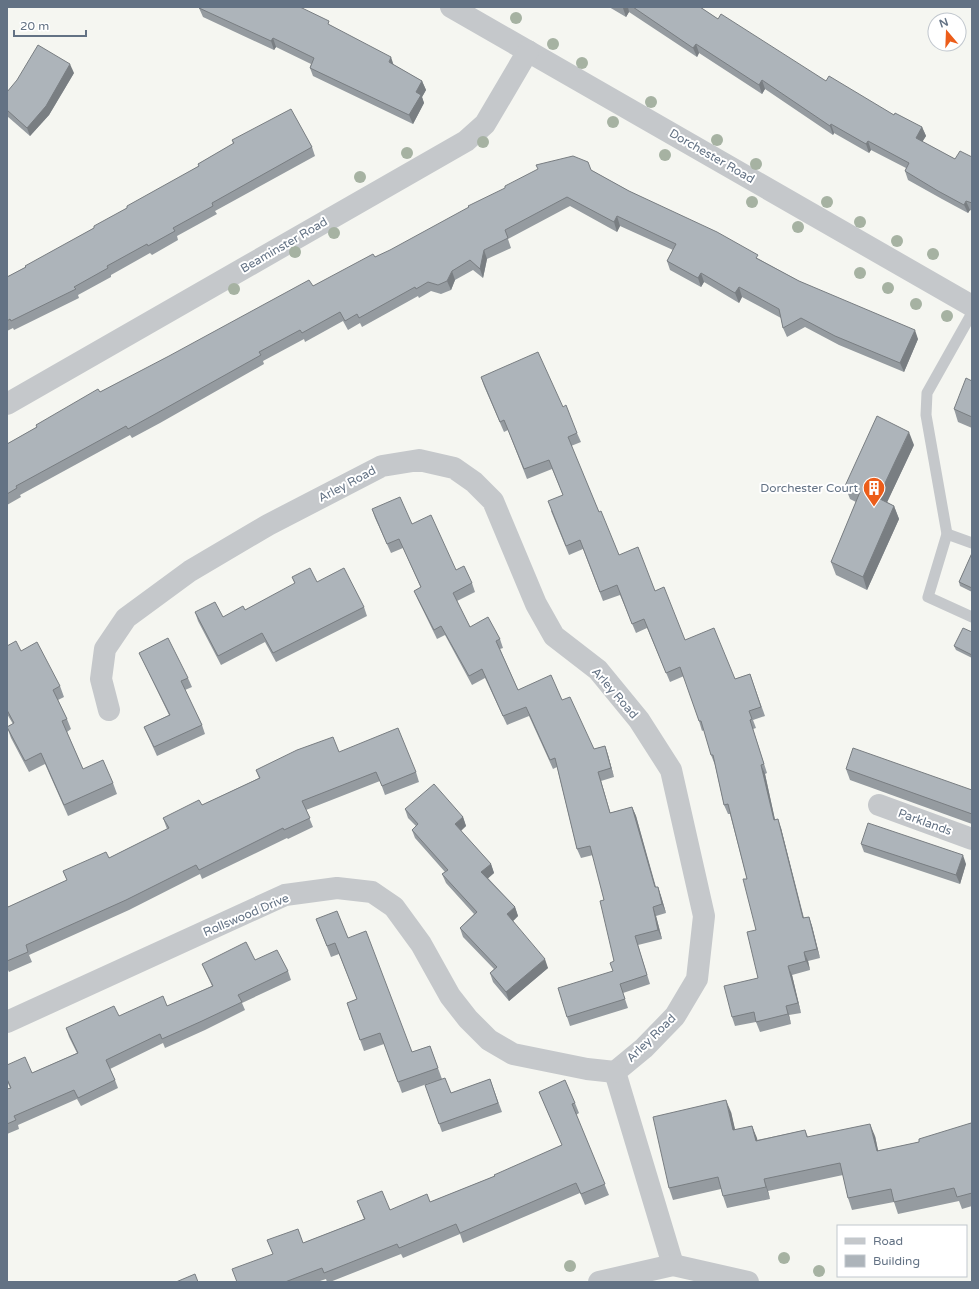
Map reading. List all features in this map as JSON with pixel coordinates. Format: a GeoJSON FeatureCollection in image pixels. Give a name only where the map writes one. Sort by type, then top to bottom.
{"type":"FeatureCollection","features":[{"type":"Feature","properties":{"kind":"street","name":"Dorchester Road"},"geometry":{"type":"LineString","coordinates":[[451,7],[972,306]]}},
{"type":"Feature","properties":{"kind":"street","name":"Beaminster Road"},"geometry":{"type":"LineString","coordinates":[[7,404],[466,141],[485,124],[528,51]]}},
{"type":"Feature","properties":{"kind":"street","name":"Arley Road"},"geometry":{"type":"LineString","coordinates":[[109,710],[101,679],[105,649],[126,618],[190,571],[268,526],[382,466],[419,460],[454,468],[474,482],[493,501],[536,604],[554,636],[598,670],[639,720],[670,770],[704,916],[697,979],[675,1016],[644,1048],[615,1072]]}},
{"type":"Feature","properties":{"kind":"street","name":"Parklands"},"geometry":{"type":"LineString","coordinates":[[879,805],[972,839]]}},
{"type":"Feature","properties":{"kind":"street","name":"Rollswood Drive"},"geometry":{"type":"LineString","coordinates":[[7,1022],[285,895],[338,888],[372,892],[394,907],[421,944],[450,996],[468,1019],[489,1040],[513,1054],[586,1070],[615,1072]]}},
{"type":"Feature","properties":{"kind":"street"},"geometry":{"type":"LineString","coordinates":[[615,1072],[673,1265]]}},
{"type":"Feature","properties":{"kind":"street"},"geometry":{"type":"LineString","coordinates":[[599,1282],[673,1265],[748,1282]]}},
{"type":"Feature","properties":{"kind":"lane"},"geometry":{"type":"LineString","coordinates":[[972,314],[927,394],[926,415],[948,534],[928,597],[972,617]]}},
{"type":"Feature","properties":{"kind":"lane"},"geometry":{"type":"LineString","coordinates":[[948,534],[972,543]]}},
{"type":"Feature","properties":{"kind":"building"},"geometry":{"type":"Polygon","coordinates":[[[300,7],[329,21],[328,24],[391,57],[389,62],[422,81],[416,92],[421,95],[409,115],[310,68],[314,58],[273,38],[271,41],[199,8],[300,7]]]}},
{"type":"Feature","properties":{"kind":"building"},"geometry":{"type":"Polygon","coordinates":[[[633,7],[700,7],[718,19],[721,14],[826,81],[829,76],[894,115],[895,113],[922,127],[916,138],[955,159],[960,151],[972,157],[972,203],[966,201],[964,205],[938,191],[905,171],[909,163],[868,141],[866,144],[831,124],[830,126],[762,80],[759,85],[696,44],[693,48],[633,7]]]}},
{"type":"Feature","properties":{"kind":"building"},"geometry":{"type":"Polygon","coordinates":[[[38,45],[70,64],[46,106],[27,128],[7,110],[7,92],[17,80],[38,45]]]}},
{"type":"Feature","properties":{"kind":"building"},"geometry":{"type":"Polygon","coordinates":[[[291,109],[312,147],[212,203],[213,206],[173,228],[175,231],[148,246],[147,244],[107,266],[108,268],[74,287],[76,289],[11,321],[10,319],[7,321],[7,277],[94,228],[94,226],[127,208],[127,206],[199,166],[198,164],[234,143],[232,140],[291,109]]]}},
{"type":"Feature","properties":{"kind":"building"},"geometry":{"type":"Polygon","coordinates":[[[573,156],[588,162],[591,170],[629,191],[717,232],[758,255],[756,258],[799,281],[915,330],[900,363],[835,336],[801,318],[783,328],[779,309],[739,287],[735,293],[701,273],[698,278],[667,261],[676,244],[617,216],[614,222],[567,197],[505,230],[508,238],[484,250],[480,269],[470,260],[452,271],[447,281],[438,285],[428,282],[416,289],[415,287],[359,318],[357,314],[345,321],[340,312],[302,333],[300,330],[259,352],[261,355],[128,429],[126,426],[16,486],[17,488],[7,494],[7,444],[37,427],[36,425],[98,389],[100,392],[309,280],[313,286],[373,254],[375,257],[390,250],[538,169],[536,165],[573,156]]]}},
{"type":"Feature","properties":{"kind":"building"},"geometry":{"type":"Polygon","coordinates":[[[538,352],[563,407],[566,405],[577,433],[568,437],[599,512],[601,511],[619,555],[638,547],[655,591],[664,587],[685,640],[714,628],[735,679],[750,674],[761,707],[749,711],[752,719],[750,720],[764,764],[761,765],[774,820],[778,819],[803,918],[809,917],[817,949],[804,952],[806,961],[788,966],[798,1003],[786,1006],[788,1014],[756,1022],[754,1012],[732,1017],[724,986],[758,978],[747,932],[756,930],[743,879],[747,879],[728,804],[724,805],[713,755],[711,755],[701,721],[699,721],[680,667],[666,673],[644,619],[632,624],[617,585],[600,592],[580,540],[566,546],[548,501],[563,495],[549,460],[524,469],[504,420],[500,422],[481,377],[538,352]]]}},
{"type":"Feature","properties":{"kind":"building"},"geometry":{"type":"Polygon","coordinates":[[[966,378],[972,381],[972,417],[954,409],[966,378]]]}},
{"type":"Feature","properties":{"kind":"building","name":"Dorchester Court"},"geometry":{"type":"Polygon","coordinates":[[[877,416],[909,432],[878,498],[894,506],[863,577],[831,562],[860,492],[845,486],[877,416]]]}},
{"type":"Feature","properties":{"kind":"building"},"geometry":{"type":"Polygon","coordinates":[[[400,497],[412,524],[431,515],[456,570],[464,566],[472,583],[453,593],[470,627],[488,617],[500,639],[496,641],[518,690],[551,675],[562,700],[570,697],[594,749],[605,746],[611,768],[598,772],[610,813],[632,807],[655,887],[658,887],[662,904],[653,907],[658,930],[635,936],[647,975],[620,984],[625,999],[567,1017],[558,988],[613,971],[610,963],[614,961],[600,901],[604,900],[590,846],[577,849],[555,758],[550,760],[526,707],[503,716],[482,669],[469,676],[441,626],[434,630],[414,591],[421,587],[399,539],[387,544],[372,509],[400,497]]]}},
{"type":"Feature","properties":{"kind":"building"},"geometry":{"type":"Polygon","coordinates":[[[972,553],[972,588],[959,582],[972,553]]]}},
{"type":"Feature","properties":{"kind":"building"},"geometry":{"type":"Polygon","coordinates":[[[310,568],[317,582],[344,568],[364,607],[273,653],[262,633],[218,656],[195,612],[215,602],[223,617],[243,606],[245,610],[295,583],[292,577],[310,568]]]}},
{"type":"Feature","properties":{"kind":"building"},"geometry":{"type":"Polygon","coordinates":[[[963,628],[972,632],[972,655],[954,646],[963,628]]]}},
{"type":"Feature","properties":{"kind":"building"},"geometry":{"type":"Polygon","coordinates":[[[168,638],[188,678],[181,681],[202,725],[154,747],[144,727],[170,715],[139,653],[168,638]]]}},
{"type":"Feature","properties":{"kind":"building"},"geometry":{"type":"Polygon","coordinates":[[[16,641],[21,651],[37,642],[60,686],[53,690],[67,719],[62,721],[83,769],[103,760],[113,783],[64,805],[41,753],[25,761],[7,727],[14,723],[7,710],[7,646],[16,641]]]}},
{"type":"Feature","properties":{"kind":"building"},"geometry":{"type":"Polygon","coordinates":[[[398,728],[416,772],[382,786],[376,772],[302,801],[310,818],[284,830],[283,828],[199,870],[196,865],[126,900],[26,945],[28,952],[7,961],[7,904],[8,907],[67,880],[63,871],[106,852],[109,858],[169,828],[163,818],[199,800],[202,805],[260,778],[256,770],[297,750],[333,737],[339,752],[398,728]]]}},
{"type":"Feature","properties":{"kind":"building"},"geometry":{"type":"Polygon","coordinates":[[[853,748],[972,790],[972,814],[846,769],[853,748]]]}},
{"type":"Feature","properties":{"kind":"building"},"geometry":{"type":"Polygon","coordinates":[[[434,784],[463,817],[455,824],[491,864],[481,872],[515,907],[507,914],[545,959],[506,992],[490,973],[497,967],[460,928],[477,912],[442,874],[448,870],[412,830],[418,824],[405,809],[434,784]]]}},
{"type":"Feature","properties":{"kind":"building"},"geometry":{"type":"Polygon","coordinates":[[[868,823],[963,855],[956,875],[861,844],[868,823]]]}},
{"type":"Feature","properties":{"kind":"building"},"geometry":{"type":"Polygon","coordinates":[[[337,911],[348,938],[366,931],[412,1052],[430,1046],[438,1068],[398,1082],[380,1033],[360,1040],[347,1003],[357,999],[335,943],[327,946],[316,919],[337,911]]]}},
{"type":"Feature","properties":{"kind":"building"},"geometry":{"type":"Polygon","coordinates":[[[246,942],[255,960],[277,950],[288,971],[238,995],[242,1002],[162,1039],[160,1034],[106,1060],[115,1080],[78,1098],[74,1090],[14,1116],[16,1120],[7,1124],[7,1089],[11,1088],[7,1079],[7,1065],[25,1057],[32,1073],[78,1053],[66,1028],[114,1006],[119,1016],[163,996],[167,1006],[213,986],[202,964],[246,942]]]}},
{"type":"Feature","properties":{"kind":"building"},"geometry":{"type":"Polygon","coordinates":[[[445,1078],[451,1093],[490,1079],[498,1103],[439,1124],[425,1085],[445,1078]]]}},
{"type":"Feature","properties":{"kind":"building"},"geometry":{"type":"Polygon","coordinates":[[[565,1080],[575,1103],[572,1104],[605,1184],[581,1194],[576,1183],[460,1233],[456,1224],[399,1248],[397,1244],[324,1273],[322,1268],[285,1282],[237,1282],[232,1269],[273,1254],[267,1240],[298,1229],[303,1243],[365,1219],[357,1201],[382,1191],[390,1210],[427,1194],[430,1202],[495,1176],[494,1175],[562,1145],[539,1092],[565,1080]]]}},
{"type":"Feature","properties":{"kind":"building"},"geometry":{"type":"Polygon","coordinates":[[[726,1100],[733,1130],[752,1126],[756,1141],[805,1130],[807,1137],[870,1124],[877,1151],[919,1142],[919,1139],[971,1123],[972,1193],[957,1197],[954,1188],[894,1202],[891,1189],[848,1198],[840,1163],[764,1179],[766,1187],[723,1196],[718,1177],[669,1188],[653,1117],[726,1100]]]}},
{"type":"Feature","properties":{"kind":"building"},"geometry":{"type":"Polygon","coordinates":[[[195,1274],[198,1282],[176,1282],[195,1274]]]}},
{"type":"Feature","properties":{"kind":"place","name":"Dorchester Court"},"geometry":{"type":"Point","coordinates":[874,508]}}]}
